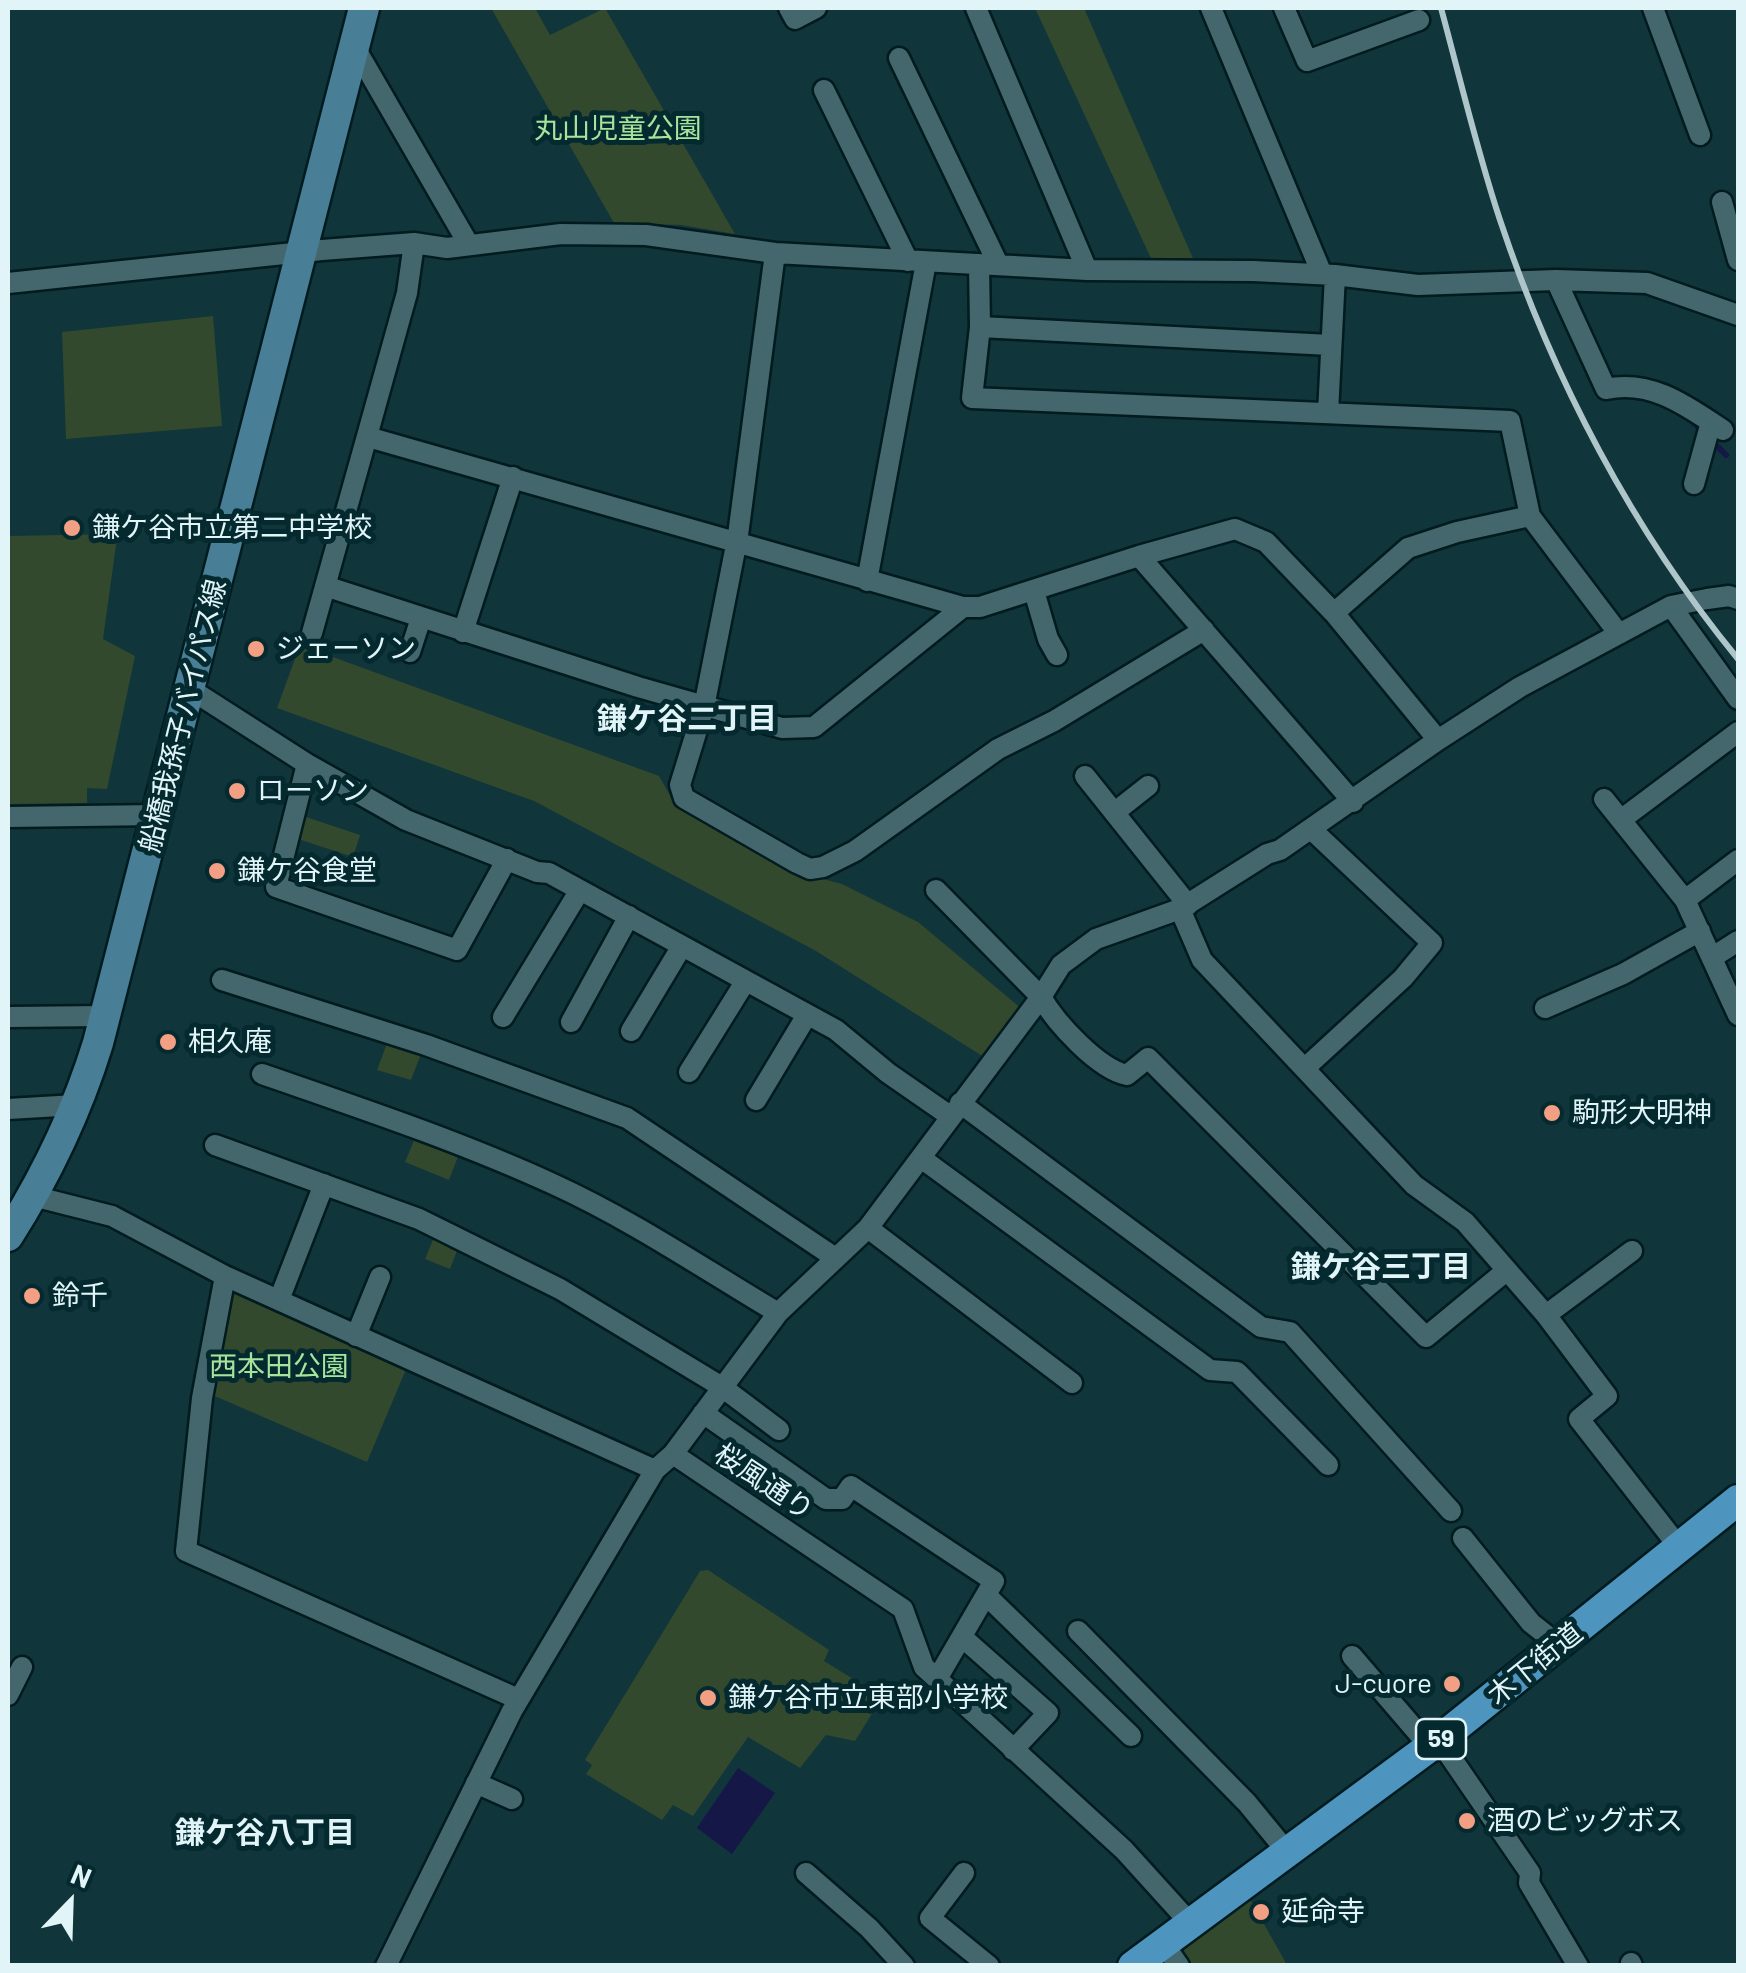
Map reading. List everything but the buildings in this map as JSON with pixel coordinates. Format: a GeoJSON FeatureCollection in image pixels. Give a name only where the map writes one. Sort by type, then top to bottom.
{"type":"FeatureCollection","features":[{"type":"Feature","properties":{"kind":"main road","name":"木下街道"},"geometry":{"type":"LineString","coordinates":[[1133,1966],[1171,1954],[1191,1924],[1434,1744],[1738,1500]]}},
{"type":"Feature","properties":{"kind":"street","name":"船橋我孫子バイパス線"},"geometry":{"type":"LineString","coordinates":[[8,1236],[34,1196],[76,1106],[105,1016],[364,8]]}},
{"type":"Feature","properties":{"kind":"street"},"geometry":{"type":"LineString","coordinates":[[789,8],[796,19],[816,8]]}},
{"type":"Feature","properties":{"kind":"street"},"geometry":{"type":"LineString","coordinates":[[976,8],[1086,270]]}},
{"type":"Feature","properties":{"kind":"street"},"geometry":{"type":"LineString","coordinates":[[1211,8],[1328,275],[1328,413]]}},
{"type":"Feature","properties":{"kind":"street"},"geometry":{"type":"LineString","coordinates":[[1284,8],[1308,61],[1403,18]]}},
{"type":"Feature","properties":{"kind":"street"},"geometry":{"type":"LineString","coordinates":[[1652,8],[1700,134]]}},
{"type":"Feature","properties":{"kind":"street"},"geometry":{"type":"LineString","coordinates":[[354,46],[469,246]]}},
{"type":"Feature","properties":{"kind":"street"},"geometry":{"type":"LineString","coordinates":[[899,58],[988,264],[972,398],[1510,421],[1530,516],[1618,634]]}},
{"type":"Feature","properties":{"kind":"street"},"geometry":{"type":"LineString","coordinates":[[824,90],[917,262],[866,580]]}},
{"type":"Feature","properties":{"kind":"street"},"geometry":{"type":"LineString","coordinates":[[1722,202],[1738,260]]}},
{"type":"Feature","properties":{"kind":"street"},"geometry":{"type":"LineString","coordinates":[[8,283],[414,243],[447,248],[561,234],[646,234],[775,253],[917,262],[1328,275],[1418,285],[1556,280],[1647,282],[1738,315]]}},
{"type":"Feature","properties":{"kind":"street"},"geometry":{"type":"LineString","coordinates":[[312,632],[408,293],[414,243]]}},
{"type":"Feature","properties":{"kind":"street"},"geometry":{"type":"LineString","coordinates":[[775,253],[756,417],[704,707],[680,784],[684,798],[819,873],[998,749],[1054,721],[1204,630]]}},
{"type":"Feature","properties":{"kind":"street"},"geometry":{"type":"LineString","coordinates":[[1556,280],[1606,388],[1624,385],[1661,393],[1717,426],[1694,484]]}},
{"type":"Feature","properties":{"kind":"street"},"geometry":{"type":"LineString","coordinates":[[980,327],[1330,345]]}},
{"type":"Feature","properties":{"kind":"street"},"geometry":{"type":"LineString","coordinates":[[368,437],[963,607],[980,607],[1235,529],[1266,542],[1334,613],[1438,740]]}},
{"type":"Feature","properties":{"kind":"street"},"geometry":{"type":"LineString","coordinates":[[463,632],[513,477]]}},
{"type":"Feature","properties":{"kind":"street"},"geometry":{"type":"LineString","coordinates":[[1334,613],[1408,548],[1457,532],[1530,516]]}},
{"type":"Feature","properties":{"kind":"street"},"geometry":{"type":"LineString","coordinates":[[1139,556],[1353,802]]}},
{"type":"Feature","properties":{"kind":"street"},"geometry":{"type":"LineString","coordinates":[[325,586],[704,707],[782,728],[814,727],[963,607]]}},
{"type":"Feature","properties":{"kind":"street"},"geometry":{"type":"LineString","coordinates":[[1034,591],[1048,639],[1057,655]]}},
{"type":"Feature","properties":{"kind":"street"},"geometry":{"type":"LineString","coordinates":[[673,1454],[778,1313],[868,1228],[1042,997],[1061,965],[1096,939],[1184,907],[1267,854],[1280,850],[1520,687],[1618,634],[1671,606],[1706,598],[1738,599]]}},
{"type":"Feature","properties":{"kind":"street"},"geometry":{"type":"LineString","coordinates":[[1671,606],[1738,699]]}},
{"type":"Feature","properties":{"kind":"street"},"geometry":{"type":"LineString","coordinates":[[410,652],[421,618]]}},
{"type":"Feature","properties":{"kind":"street"},"geometry":{"type":"LineString","coordinates":[[190,689],[307,764],[406,820],[537,872],[549,873],[836,1030],[888,1073],[955,1110],[1261,1327],[1290,1332],[1451,1511]]}},
{"type":"Feature","properties":{"kind":"street"},"geometry":{"type":"LineString","coordinates":[[1622,819],[1738,732]]}},
{"type":"Feature","properties":{"kind":"street"},"geometry":{"type":"LineString","coordinates":[[307,764],[276,887],[457,950],[508,860]]}},
{"type":"Feature","properties":{"kind":"street"},"geometry":{"type":"LineString","coordinates":[[1085,776],[1184,907],[1202,960],[1414,1185],[1465,1222],[1546,1315],[1607,1396],[1580,1419],[1680,1547]]}},
{"type":"Feature","properties":{"kind":"street"},"geometry":{"type":"LineString","coordinates":[[1115,812],[1148,786]]}},
{"type":"Feature","properties":{"kind":"street"},"geometry":{"type":"LineString","coordinates":[[1604,799],[1685,900],[1738,1015]]}},
{"type":"Feature","properties":{"kind":"street"},"geometry":{"type":"LineString","coordinates":[[8,816],[157,815]]}},
{"type":"Feature","properties":{"kind":"street"},"geometry":{"type":"LineString","coordinates":[[1305,1068],[1403,978],[1432,943],[1311,829]]}},
{"type":"Feature","properties":{"kind":"street"},"geometry":{"type":"LineString","coordinates":[[1685,900],[1738,860]]}},
{"type":"Feature","properties":{"kind":"street"},"geometry":{"type":"LineString","coordinates":[[502,1017],[580,890]]}},
{"type":"Feature","properties":{"kind":"street"},"geometry":{"type":"LineString","coordinates":[[936,890],[1042,997],[1053,1017],[1113,1072],[1127,1075],[1148,1058],[1426,1336],[1506,1271]]}},
{"type":"Feature","properties":{"kind":"street"},"geometry":{"type":"LineString","coordinates":[[570,1022],[629,916]]}},
{"type":"Feature","properties":{"kind":"street"},"geometry":{"type":"LineString","coordinates":[[1545,1008],[1624,974],[1700,930]]}},
{"type":"Feature","properties":{"kind":"street"},"geometry":{"type":"LineString","coordinates":[[1712,956],[1738,941]]}},
{"type":"Feature","properties":{"kind":"street"},"geometry":{"type":"LineString","coordinates":[[631,1031],[682,946]]}},
{"type":"Feature","properties":{"kind":"street"},"geometry":{"type":"LineString","coordinates":[[222,980],[426,1046],[627,1118],[834,1257]]}},
{"type":"Feature","properties":{"kind":"street"},"geometry":{"type":"LineString","coordinates":[[689,1072],[745,982]]}},
{"type":"Feature","properties":{"kind":"street"},"geometry":{"type":"LineString","coordinates":[[756,1100],[807,1015]]}},
{"type":"Feature","properties":{"kind":"street"},"geometry":{"type":"LineString","coordinates":[[8,1016],[105,1016]]}},
{"type":"Feature","properties":{"kind":"street"},"geometry":{"type":"LineString","coordinates":[[262,1074],[407,1125],[554,1184],[621,1219],[778,1313]]}},
{"type":"Feature","properties":{"kind":"street"},"geometry":{"type":"LineString","coordinates":[[8,1109],[76,1106]]}},
{"type":"Feature","properties":{"kind":"street"},"geometry":{"type":"LineString","coordinates":[[215,1146],[419,1219],[560,1289],[722,1386],[779,1430]]}},
{"type":"Feature","properties":{"kind":"street"},"geometry":{"type":"LineString","coordinates":[[921,1158],[1210,1370],[1237,1372],[1328,1465]]}},
{"type":"Feature","properties":{"kind":"street"},"geometry":{"type":"LineString","coordinates":[[279,1300],[324,1184]]}},
{"type":"Feature","properties":{"kind":"street"},"geometry":{"type":"LineString","coordinates":[[34,1196],[112,1216],[226,1276],[655,1470]]}},
{"type":"Feature","properties":{"kind":"street"},"geometry":{"type":"LineString","coordinates":[[868,1228],[1072,1383]]}},
{"type":"Feature","properties":{"kind":"street"},"geometry":{"type":"LineString","coordinates":[[1546,1315],[1632,1251]]}},
{"type":"Feature","properties":{"kind":"street"},"geometry":{"type":"LineString","coordinates":[[226,1276],[202,1398],[186,1552],[518,1700]]}},
{"type":"Feature","properties":{"kind":"street"},"geometry":{"type":"LineString","coordinates":[[356,1336],[380,1277]]}},
{"type":"Feature","properties":{"kind":"street"},"geometry":{"type":"LineString","coordinates":[[702,1413],[826,1499],[842,1499],[851,1486],[994,1582],[938,1679]]}},
{"type":"Feature","properties":{"kind":"street","name":"桜風通り"},"geometry":{"type":"LineString","coordinates":[[386,1966],[518,1700],[655,1470],[673,1454],[903,1609],[924,1667],[1124,1850],[1191,1924]]}},
{"type":"Feature","properties":{"kind":"street"},"geometry":{"type":"LineString","coordinates":[[1463,1538],[1531,1623],[1558,1645]]}},
{"type":"Feature","properties":{"kind":"street"},"geometry":{"type":"LineString","coordinates":[[986,1596],[1131,1736]]}},
{"type":"Feature","properties":{"kind":"street"},"geometry":{"type":"LineString","coordinates":[[1078,1630],[1247,1803],[1288,1853]]}},
{"type":"Feature","properties":{"kind":"street"},"geometry":{"type":"LineString","coordinates":[[962,1637],[1048,1714],[1014,1750]]}},
{"type":"Feature","properties":{"kind":"street"},"geometry":{"type":"LineString","coordinates":[[1352,1656],[1434,1744],[1530,1873],[1530,1883],[1578,1966]]}},
{"type":"Feature","properties":{"kind":"street"},"geometry":{"type":"LineString","coordinates":[[8,1695],[22,1667]]}},
{"type":"Feature","properties":{"kind":"street"},"geometry":{"type":"LineString","coordinates":[[476,1783],[512,1799]]}},
{"type":"Feature","properties":{"kind":"street"},"geometry":{"type":"LineString","coordinates":[[806,1873],[906,1961]]}},
{"type":"Feature","properties":{"kind":"street"},"geometry":{"type":"LineString","coordinates":[[964,1873],[930,1918],[989,1966]]}},
{"type":"Feature","properties":{"kind":"green space","name":"丸山児童公園"},"geometry":{"type":"Polygon","coordinates":[[[491,8],[535,8],[550,35],[605,8],[735,234],[681,225],[614,223],[491,8]]]}},
{"type":"Feature","properties":{"kind":"green space"},"geometry":{"type":"Polygon","coordinates":[[[1035,8],[1084,8],[1195,263],[1155,267],[1035,8]]]}},
{"type":"Feature","properties":{"kind":"green space"},"geometry":{"type":"Polygon","coordinates":[[[213,316],[222,426],[66,439],[62,332],[213,316]]]}},
{"type":"Feature","properties":{"kind":"green space"},"geometry":{"type":"Polygon","coordinates":[[[112,534],[117,538],[103,639],[135,656],[107,789],[87,788],[87,803],[8,804],[8,536],[112,534]]]}},
{"type":"Feature","properties":{"kind":"green space"},"geometry":{"type":"Polygon","coordinates":[[[300,645],[659,776],[675,804],[792,871],[842,884],[918,922],[1022,1009],[987,1059],[816,951],[534,801],[277,708],[300,645]]]}},
{"type":"Feature","properties":{"kind":"green space"},"geometry":{"type":"Polygon","coordinates":[[[300,815],[360,835],[353,857],[295,838],[300,815]]]}},
{"type":"Feature","properties":{"kind":"green space"},"geometry":{"type":"Polygon","coordinates":[[[387,1043],[421,1054],[411,1080],[377,1070],[387,1043]]]}},
{"type":"Feature","properties":{"kind":"green space"},"geometry":{"type":"Polygon","coordinates":[[[415,1138],[459,1154],[449,1180],[405,1162],[415,1138]]]}},
{"type":"Feature","properties":{"kind":"green space"},"geometry":{"type":"Polygon","coordinates":[[[435,1235],[452,1242],[450,1249],[457,1251],[450,1269],[425,1259],[435,1235]]]}},
{"type":"Feature","properties":{"kind":"green space","name":"西本田公園"},"geometry":{"type":"Polygon","coordinates":[[[230,1288],[407,1367],[367,1462],[210,1394],[230,1288]]]}},
{"type":"Feature","properties":{"kind":"green space"},"geometry":{"type":"Polygon","coordinates":[[[708,1570],[829,1650],[824,1661],[873,1691],[878,1704],[855,1741],[826,1735],[800,1768],[748,1737],[693,1816],[673,1805],[662,1820],[586,1774],[592,1765],[585,1760],[700,1571],[708,1570]]]}},
{"type":"Feature","properties":{"kind":"green space"},"geometry":{"type":"Polygon","coordinates":[[[1250,1899],[1287,1965],[1190,1965],[1184,1949],[1250,1899]]]}},
{"type":"Feature","properties":{"kind":"shaded area"},"geometry":{"type":"Polygon","coordinates":[[[738,1768],[775,1793],[732,1854],[697,1828],[738,1768]]]}},
{"type":"Feature","properties":{"kind":"waterway"},"geometry":{"type":"LineString","coordinates":[[1691,420],[1726,455]]}},
{"type":"Feature","properties":{"kind":"railway"},"geometry":{"type":"LineString","coordinates":[[1441,8],[1500,220],[1571,395],[1664,559],[1738,659]]}},
{"type":"Feature","properties":{"kind":"place","name":"鎌ケ谷市立第二中学校"},"geometry":{"type":"Point","coordinates":[72,528]}},
{"type":"Feature","properties":{"kind":"place","name":"ジェーソン"},"geometry":{"type":"Point","coordinates":[256,649]}},
{"type":"Feature","properties":{"kind":"place","name":"ローソン"},"geometry":{"type":"Point","coordinates":[237,791]}},
{"type":"Feature","properties":{"kind":"place","name":"鎌ケ谷食堂"},"geometry":{"type":"Point","coordinates":[217,871]}},
{"type":"Feature","properties":{"kind":"place","name":"相久庵"},"geometry":{"type":"Point","coordinates":[168,1042]}},
{"type":"Feature","properties":{"kind":"place","name":"駒形大明神"},"geometry":{"type":"Point","coordinates":[1552,1113]}},
{"type":"Feature","properties":{"kind":"place","name":"鈴千"},"geometry":{"type":"Point","coordinates":[32,1296]}},
{"type":"Feature","properties":{"kind":"place","name":"J-cuore"},"geometry":{"type":"Point","coordinates":[1452,1684]}},
{"type":"Feature","properties":{"kind":"place","name":"鎌ケ谷市立東部小学校"},"geometry":{"type":"Point","coordinates":[708,1698]}},
{"type":"Feature","properties":{"kind":"place","name":"酒のビッグボス"},"geometry":{"type":"Point","coordinates":[1467,1821]}},
{"type":"Feature","properties":{"kind":"place","name":"延命寺"},"geometry":{"type":"Point","coordinates":[1261,1912]}},
{"type":"Feature","properties":{"kind":"district","name":"鎌ケ谷二丁目"},"geometry":{"type":"Point","coordinates":[687,719]}},
{"type":"Feature","properties":{"kind":"district","name":"鎌ケ谷三丁目"},"geometry":{"type":"Point","coordinates":[1381,1267]}},
{"type":"Feature","properties":{"kind":"district","name":"鎌ケ谷八丁目"},"geometry":{"type":"Point","coordinates":[265,1833]}}]}
